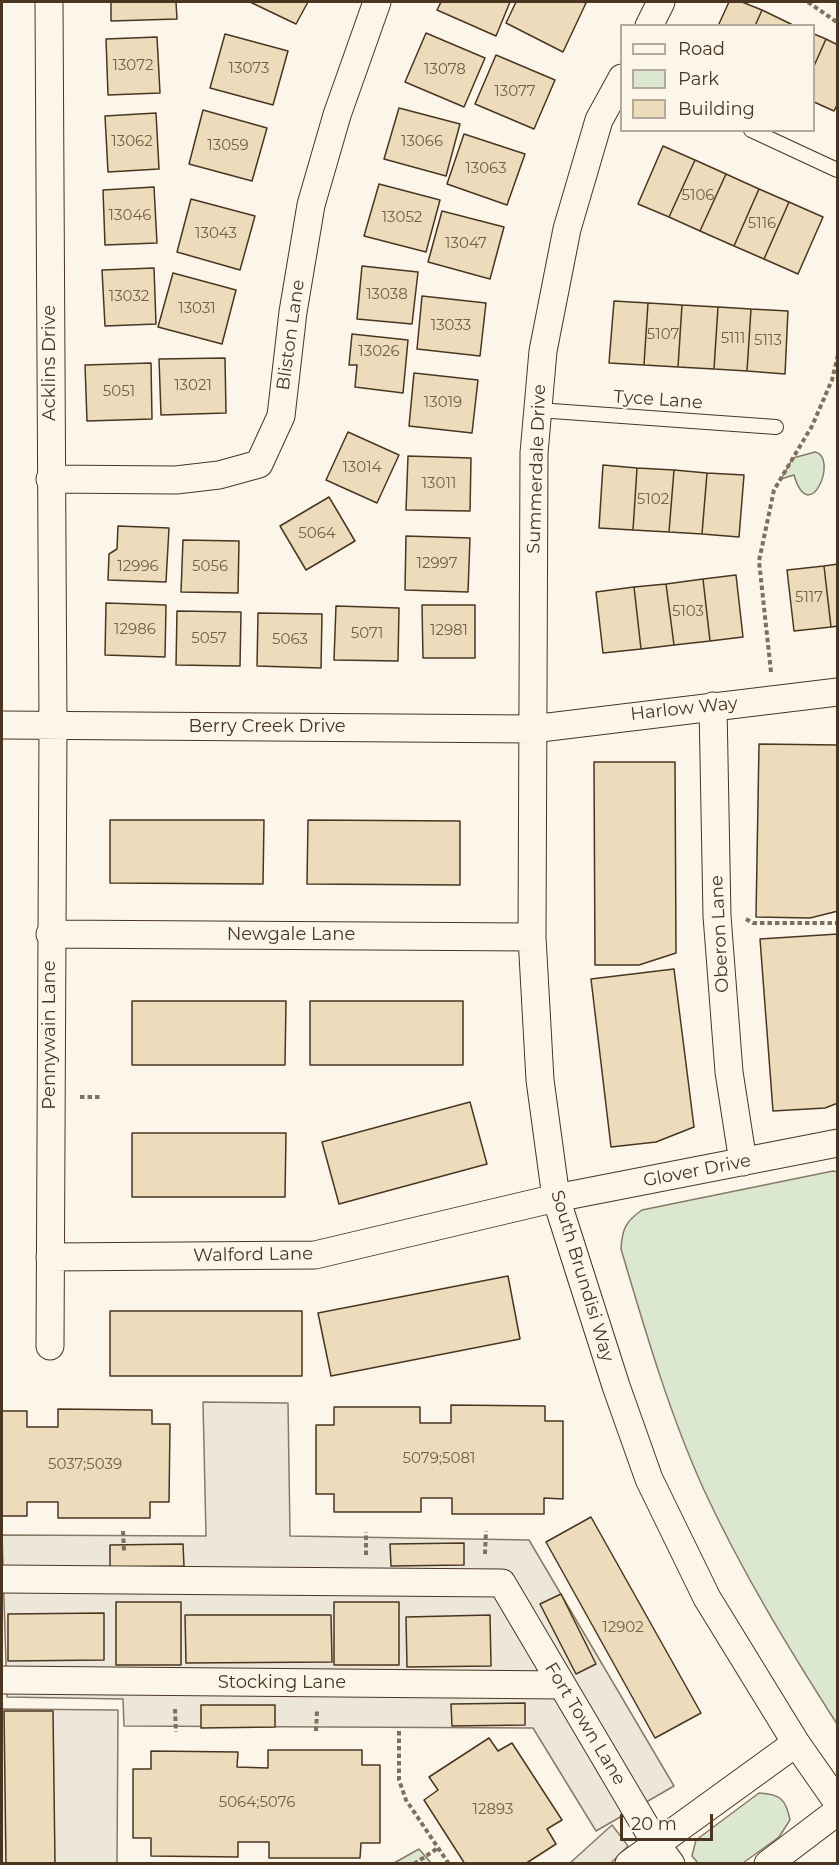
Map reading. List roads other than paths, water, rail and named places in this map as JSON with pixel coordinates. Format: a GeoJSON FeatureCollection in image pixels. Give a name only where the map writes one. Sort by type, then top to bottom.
{"type":"FeatureCollection","features":[{"type":"Feature","properties":{"kind":"street","name":"Acklins Drive"},"geometry":{"type":"LineString","coordinates":[[49,2],[53,725]]}},
{"type":"Feature","properties":{"kind":"street","name":"Bliston Lane"},"geometry":{"type":"LineString","coordinates":[[50,479],[176,480],[219,475],[259,464],[281,416],[293,312],[311,205],[337,115],[377,2]]}},
{"type":"Feature","properties":{"kind":"street"},"geometry":{"type":"LineString","coordinates":[[650,24],[661,2]]}},
{"type":"Feature","properties":{"kind":"street","name":"Summerdale Drive"},"geometry":{"type":"LineString","coordinates":[[532,729],[534,453],[543,351],[567,229],[599,120],[620,80]]}},
{"type":"Feature","properties":{"kind":"street","name":"Harlow Way"},"geometry":{"type":"LineString","coordinates":[[532,729],[837,692]]}},
{"type":"Feature","properties":{"kind":"street","name":"Oberon Lane"},"geometry":{"type":"LineString","coordinates":[[713,706],[717,916],[729,1072],[743,1162]]}},
{"type":"Feature","properties":{"kind":"street","name":"Berry Creek Drive"},"geometry":{"type":"LineString","coordinates":[[2,725],[532,729]]}},
{"type":"Feature","properties":{"kind":"street","name":"Pennywain Lane"},"geometry":{"type":"LineString","coordinates":[[51,1346],[53,725]]}},
{"type":"Feature","properties":{"kind":"street","name":"South Brundisi Way"},"geometry":{"type":"LineString","coordinates":[[532,729],[532,937],[540,1080],[556,1198],[616,1386],[649,1479],[706,1598],[795,1743],[837,1803]]}},
{"type":"Feature","properties":{"kind":"street","name":"Newgale Lane"},"geometry":{"type":"LineString","coordinates":[[51,934],[532,937]]}},
{"type":"Feature","properties":{"kind":"street","name":"Glover Drive"},"geometry":{"type":"LineString","coordinates":[[556,1198],[837,1143]]}},
{"type":"Feature","properties":{"kind":"street","name":"Walford Lane"},"geometry":{"type":"LineString","coordinates":[[51,1257],[315,1255],[556,1198]]}},
{"type":"Feature","properties":{"kind":"street","name":"Fort Town Lane"},"geometry":{"type":"LineString","coordinates":[[2,1579],[502,1583],[663,1854]]}},
{"type":"Feature","properties":{"kind":"street","name":"Stocking Lane"},"geometry":{"type":"LineString","coordinates":[[2,1680],[562,1685]]}},
{"type":"Feature","properties":{"kind":"street"},"geometry":{"type":"LineString","coordinates":[[629,1863],[663,1854],[795,1743]]}},
{"type":"Feature","properties":{"kind":"street"},"geometry":{"type":"LineString","coordinates":[[768,1863],[837,1811]]}},
{"type":"Feature","properties":{"kind":"lane"},"geometry":{"type":"LineString","coordinates":[[755,132],[837,170]]}},
{"type":"Feature","properties":{"kind":"lane","name":"Tyce Lane"},"geometry":{"type":"LineString","coordinates":[[538,410],[776,427]]}}]}
